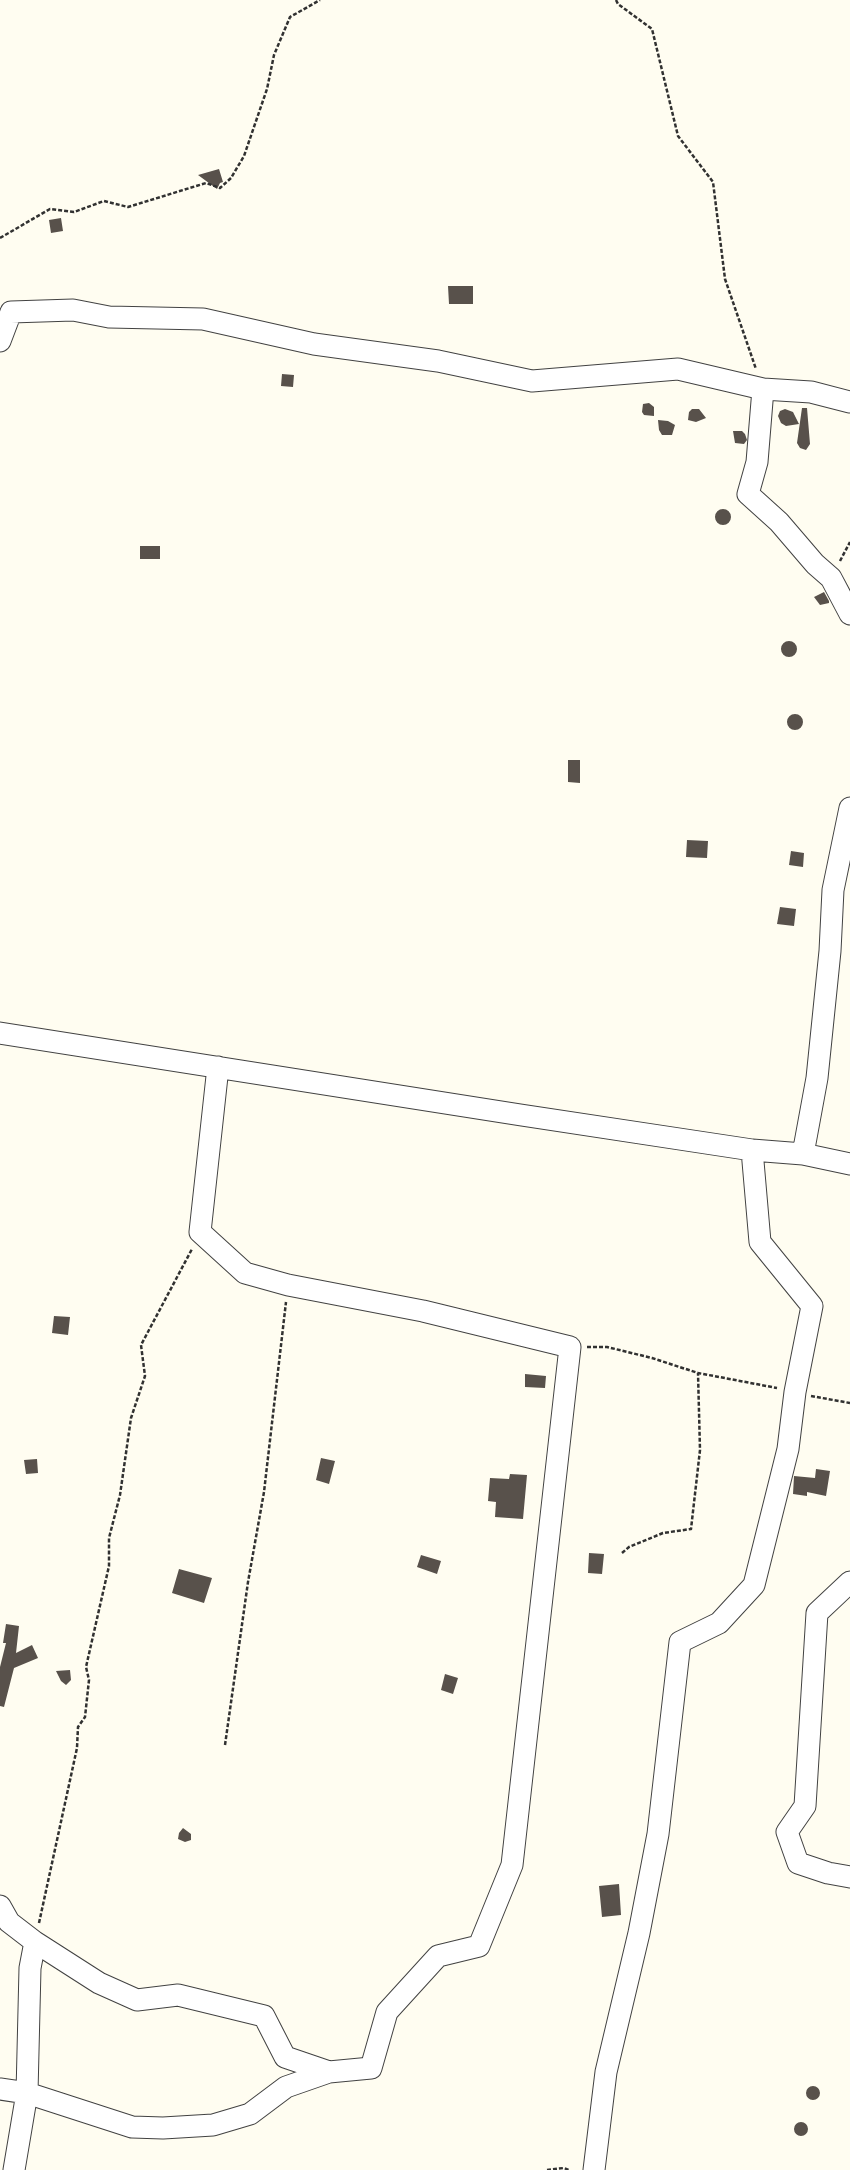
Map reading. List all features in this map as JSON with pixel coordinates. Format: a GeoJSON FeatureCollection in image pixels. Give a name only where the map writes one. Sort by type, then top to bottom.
{"type":"FeatureCollection","features":[{"type":"Feature","properties":{"kind":"street"},"geometry":{"type":"LineString","coordinates":[[0,341],[11,312],[73,310],[109,317],[203,319],[314,344],[438,361],[532,381],[678,369],[763,389],[812,392],[850,402]]}},
{"type":"Feature","properties":{"kind":"street"},"geometry":{"type":"LineString","coordinates":[[763,389],[757,462],[748,494],[779,522],[815,564],[831,578],[850,614]]}},
{"type":"Feature","properties":{"kind":"street"},"geometry":{"type":"LineString","coordinates":[[802,1154],[817,1078],[830,952],[833,890],[850,808]]}},
{"type":"Feature","properties":{"kind":"street"},"geometry":{"type":"LineString","coordinates":[[0,1033],[752,1150],[802,1154],[850,1164]]}},
{"type":"Feature","properties":{"kind":"street"},"geometry":{"type":"LineString","coordinates":[[0,2089],[27,2094],[132,2127],[163,2128],[213,2125],[250,2114],[286,2087],[329,2072],[371,2068],[387,2012],[415,1979],[438,1956],[479,1946],[512,1864],[570,1348],[423,1311],[288,1285],[245,1273],[200,1232],[218,1067]]}},
{"type":"Feature","properties":{"kind":"street"},"geometry":{"type":"LineString","coordinates":[[594,2170],[606,2072],[639,1933],[658,1834],[680,1642],[719,1623],[754,1585],[788,1448],[795,1392],[812,1306],[760,1242],[752,1150]]}},
{"type":"Feature","properties":{"kind":"street"},"geometry":{"type":"LineString","coordinates":[[850,1582],[817,1613],[804,1806],[787,1832],[798,1863],[828,1873],[850,1877]]}},
{"type":"Feature","properties":{"kind":"street"},"geometry":{"type":"LineString","coordinates":[[0,1906],[9,1922],[35,1942],[99,1983],[137,2000],[178,1995],[264,2016],[285,2057],[329,2072]]}},
{"type":"Feature","properties":{"kind":"street"},"geometry":{"type":"LineString","coordinates":[[14,2170],[27,2094],[30,1968],[35,1942]]}},
{"type":"Feature","properties":{"kind":"path"},"geometry":{"type":"LineString","coordinates":[[0,238],[50,209],[74,212],[104,201],[128,207],[206,183],[220,188],[232,178],[244,156],[267,89],[274,55],[290,17],[320,0]]}},
{"type":"Feature","properties":{"kind":"path"},"geometry":{"type":"LineString","coordinates":[[616,0],[618,4],[652,29],[678,136],[713,182],[725,279],[763,389]]}},
{"type":"Feature","properties":{"kind":"path"},"geometry":{"type":"LineString","coordinates":[[35,1942],[77,1748],[78,1727],[85,1717],[89,1680],[86,1667],[109,1566],[109,1538],[120,1495],[131,1418],[145,1376],[141,1345],[200,1232]]}},
{"type":"Feature","properties":{"kind":"path"},"geometry":{"type":"LineString","coordinates":[[225,1745],[248,1582],[264,1492],[288,1285]]}},
{"type":"Feature","properties":{"kind":"path"},"geometry":{"type":"LineString","coordinates":[[570,1348],[606,1347],[652,1358],[698,1373],[850,1403]]}},
{"type":"Feature","properties":{"kind":"path"},"geometry":{"type":"LineString","coordinates":[[622,1553],[629,1547],[663,1533],[690,1529],[700,1450],[698,1373]]}},
{"type":"Feature","properties":{"kind":"path"},"geometry":{"type":"LineString","coordinates":[[547,2170],[564,2168],[569,2170]]}},
{"type":"Feature","properties":{"kind":"building"},"geometry":{"type":"Polygon","coordinates":[[[219,169],[223,182],[220,183],[217,189],[198,175],[219,169]]]}},
{"type":"Feature","properties":{"kind":"building"},"geometry":{"type":"Polygon","coordinates":[[[61,218],[63,231],[51,233],[49,220],[61,218]]]}},
{"type":"Feature","properties":{"kind":"building"},"geometry":{"type":"Polygon","coordinates":[[[448,286],[473,286],[473,304],[449,304],[448,286]]]}},
{"type":"Feature","properties":{"kind":"building"},"geometry":{"type":"Polygon","coordinates":[[[282,374],[294,375],[293,387],[281,386],[282,374]]]}},
{"type":"Feature","properties":{"kind":"building"},"geometry":{"type":"Polygon","coordinates":[[[649,403],[654,407],[654,416],[644,415],[642,412],[643,404],[649,403]]]}},
{"type":"Feature","properties":{"kind":"building"},"geometry":{"type":"Polygon","coordinates":[[[802,408],[807,408],[810,444],[806,450],[800,448],[797,443],[802,408]]]}},
{"type":"Feature","properties":{"kind":"building"},"geometry":{"type":"Polygon","coordinates":[[[692,409],[699,409],[706,418],[696,422],[688,420],[689,412],[692,409]]]}},
{"type":"Feature","properties":{"kind":"building"},"geometry":{"type":"Polygon","coordinates":[[[785,409],[793,412],[799,424],[786,426],[781,423],[778,416],[780,411],[785,409]]]}},
{"type":"Feature","properties":{"kind":"building"},"geometry":{"type":"Polygon","coordinates":[[[658,420],[668,421],[675,425],[672,435],[662,435],[659,430],[658,420]]]}},
{"type":"Feature","properties":{"kind":"building"},"geometry":{"type":"Polygon","coordinates":[[[733,431],[742,431],[745,434],[747,440],[744,444],[735,443],[733,431]]]}},
{"type":"Feature","properties":{"kind":"building"},"geometry":{"type":"Polygon","coordinates":[[[720,509],[726,509],[731,514],[729,523],[726,525],[720,525],[715,520],[715,514],[720,509]]]}},
{"type":"Feature","properties":{"kind":"building"},"geometry":{"type":"Polygon","coordinates":[[[140,546],[160,546],[160,559],[140,559],[140,546]]]}},
{"type":"Feature","properties":{"kind":"building"},"geometry":{"type":"Polygon","coordinates":[[[824,592],[829,603],[820,605],[814,597],[824,592]]]}},
{"type":"Feature","properties":{"kind":"building"},"geometry":{"type":"Polygon","coordinates":[[[789,641],[795,643],[797,649],[795,655],[789,657],[783,655],[781,649],[783,643],[789,641]]]}},
{"type":"Feature","properties":{"kind":"building"},"geometry":{"type":"Polygon","coordinates":[[[795,714],[801,716],[803,722],[801,728],[795,730],[789,728],[787,722],[789,716],[795,714]]]}},
{"type":"Feature","properties":{"kind":"building"},"geometry":{"type":"Polygon","coordinates":[[[568,760],[580,760],[580,783],[568,782],[568,760]]]}},
{"type":"Feature","properties":{"kind":"building"},"geometry":{"type":"Polygon","coordinates":[[[687,840],[708,841],[707,858],[686,857],[687,840]]]}},
{"type":"Feature","properties":{"kind":"building"},"geometry":{"type":"Polygon","coordinates":[[[791,851],[804,853],[803,867],[789,865],[791,851]]]}},
{"type":"Feature","properties":{"kind":"building"},"geometry":{"type":"Polygon","coordinates":[[[780,907],[796,909],[794,926],[777,924],[780,907]]]}},
{"type":"Feature","properties":{"kind":"building"},"geometry":{"type":"Polygon","coordinates":[[[54,1316],[70,1317],[68,1335],[52,1333],[54,1316]]]}},
{"type":"Feature","properties":{"kind":"building"},"geometry":{"type":"Polygon","coordinates":[[[525,1374],[546,1376],[545,1388],[525,1387],[525,1374]]]}},
{"type":"Feature","properties":{"kind":"building"},"geometry":{"type":"Polygon","coordinates":[[[321,1458],[335,1461],[329,1484],[316,1480],[321,1458]]]}},
{"type":"Feature","properties":{"kind":"building"},"geometry":{"type":"Polygon","coordinates":[[[37,1459],[38,1473],[26,1474],[24,1460],[37,1459]]]}},
{"type":"Feature","properties":{"kind":"building"},"geometry":{"type":"Polygon","coordinates":[[[816,1469],[830,1471],[826,1496],[807,1492],[807,1496],[793,1494],[794,1476],[815,1478],[816,1469]]]}},
{"type":"Feature","properties":{"kind":"building"},"geometry":{"type":"Polygon","coordinates":[[[510,1474],[527,1475],[523,1519],[495,1517],[496,1502],[488,1501],[490,1478],[509,1479],[510,1474]]]}},
{"type":"Feature","properties":{"kind":"building"},"geometry":{"type":"Polygon","coordinates":[[[589,1553],[604,1554],[602,1574],[588,1573],[589,1553]]]}},
{"type":"Feature","properties":{"kind":"building"},"geometry":{"type":"Polygon","coordinates":[[[421,1555],[441,1561],[437,1574],[417,1567],[421,1555]]]}},
{"type":"Feature","properties":{"kind":"building"},"geometry":{"type":"Polygon","coordinates":[[[179,1569],[212,1578],[204,1603],[172,1593],[179,1569]]]}},
{"type":"Feature","properties":{"kind":"building"},"geometry":{"type":"Polygon","coordinates":[[[6,1624],[19,1626],[16,1653],[32,1645],[38,1658],[14,1668],[4,1707],[0,1706],[0,1667],[6,1643],[3,1643],[6,1624]]]}},
{"type":"Feature","properties":{"kind":"building"},"geometry":{"type":"Polygon","coordinates":[[[70,1670],[71,1680],[66,1685],[61,1681],[56,1671],[70,1670]]]}},
{"type":"Feature","properties":{"kind":"building"},"geometry":{"type":"Polygon","coordinates":[[[445,1674],[458,1678],[453,1694],[441,1690],[445,1674]]]}},
{"type":"Feature","properties":{"kind":"building"},"geometry":{"type":"Polygon","coordinates":[[[183,1828],[191,1834],[191,1840],[185,1842],[178,1839],[179,1833],[183,1828]]]}},
{"type":"Feature","properties":{"kind":"building"},"geometry":{"type":"Polygon","coordinates":[[[619,1884],[621,1915],[602,1917],[599,1886],[619,1884]]]}},
{"type":"Feature","properties":{"kind":"building"},"geometry":{"type":"Polygon","coordinates":[[[810,2086],[816,2086],[820,2090],[820,2096],[816,2100],[810,2100],[806,2096],[806,2090],[810,2086]]]}},
{"type":"Feature","properties":{"kind":"building"},"geometry":{"type":"Polygon","coordinates":[[[801,2122],[806,2124],[808,2129],[806,2134],[801,2136],[796,2134],[794,2129],[796,2124],[801,2122]]]}}]}
